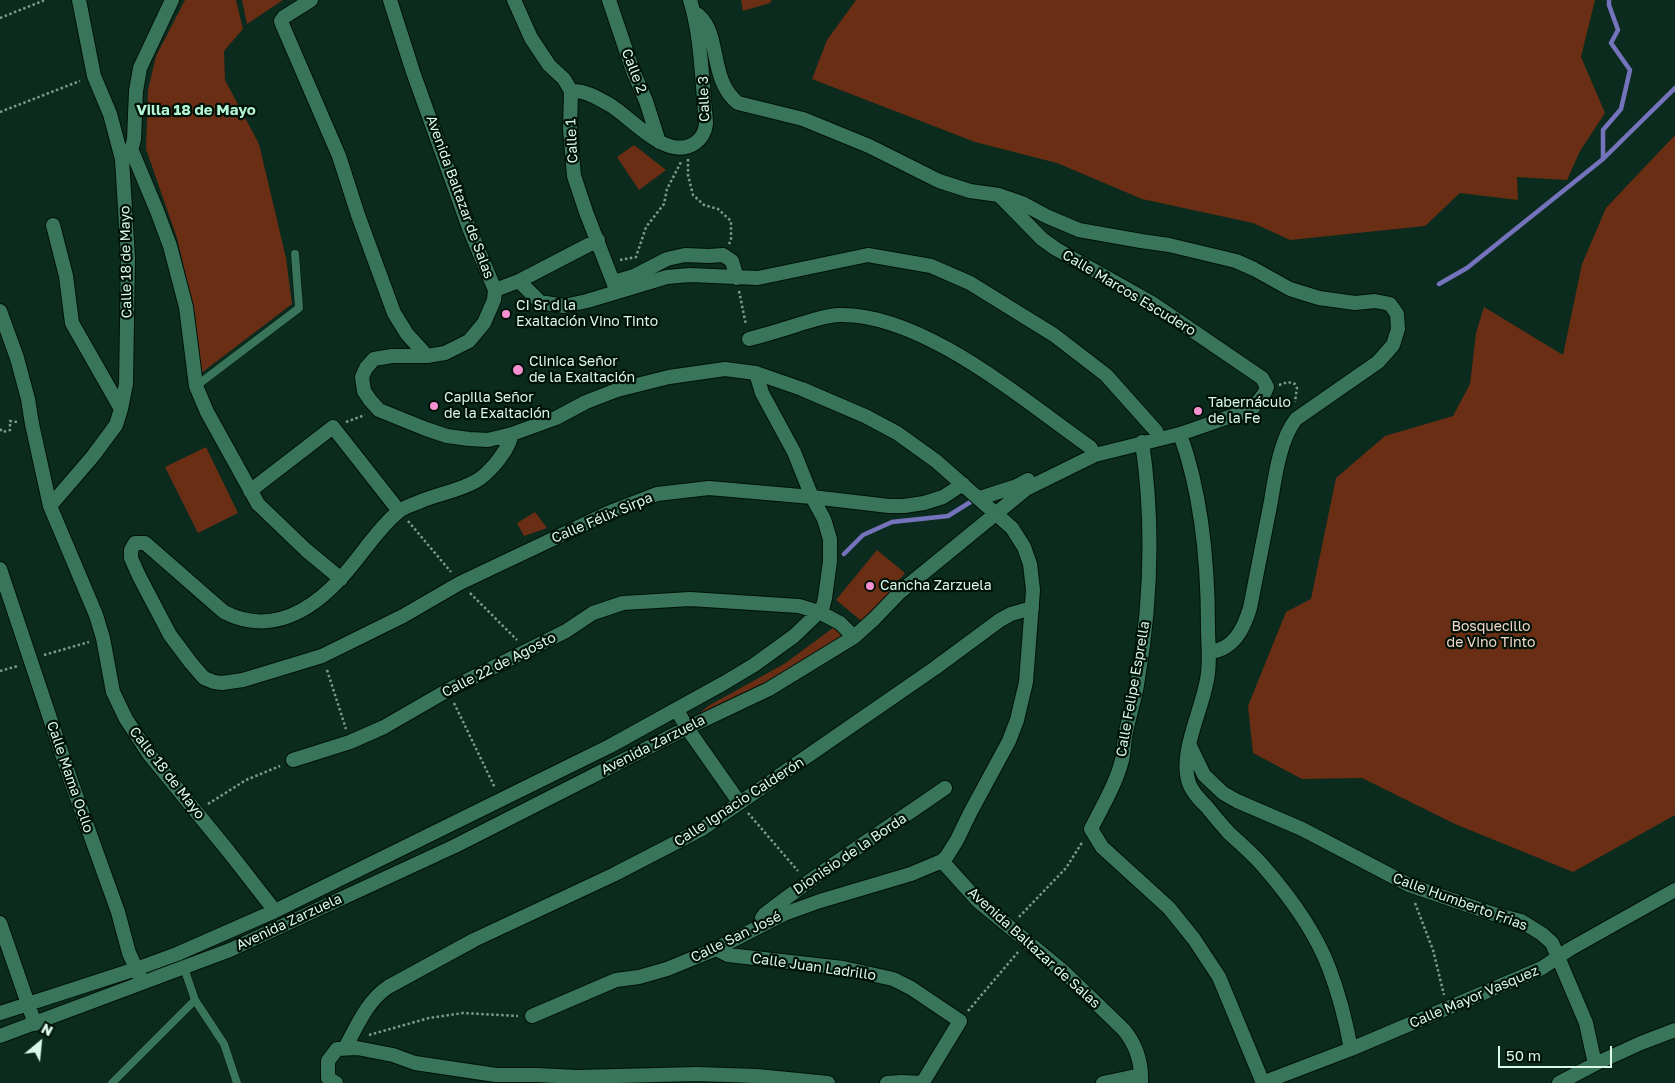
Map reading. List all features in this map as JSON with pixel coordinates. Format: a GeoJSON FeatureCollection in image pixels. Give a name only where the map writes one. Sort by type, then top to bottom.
{"type":"FeatureCollection","features":[{"type":"Feature","properties":{"kind":"street","name":"Calle 18 de Mayo"},"geometry":{"type":"LineString","coordinates":[[50,506],[93,456],[116,425],[126,384],[127,155],[94,76],[79,0]]}},
{"type":"Feature","properties":{"kind":"street"},"geometry":{"type":"LineString","coordinates":[[172,0],[140,68],[127,155],[157,211],[170,246],[186,307],[196,386],[207,412],[258,504],[341,579],[399,511],[430,497],[476,482],[503,455],[512,434]]}},
{"type":"Feature","properties":{"kind":"street"},"geometry":{"type":"LineString","coordinates":[[311,0],[284,17],[281,21],[339,156],[358,215],[394,313],[407,334],[426,356]]}},
{"type":"Feature","properties":{"kind":"street","name":"Avenida Baltazar de Salas"},"geometry":{"type":"LineString","coordinates":[[390,0],[413,72],[469,228],[495,290],[494,300],[484,323],[469,342],[445,353],[374,359],[366,368],[362,377],[364,391],[379,410],[407,423],[447,436],[488,440],[512,434],[556,418],[586,402],[617,390],[725,369],[756,373],[823,398],[897,433],[923,451],[980,498],[1012,528],[1024,547],[1030,564],[1033,590],[1026,682],[1018,720],[1009,741],[957,840],[942,861],[978,901],[1064,972],[1124,1030],[1133,1041],[1138,1053],[1141,1079]]}},
{"type":"Feature","properties":{"kind":"street"},"geometry":{"type":"LineString","coordinates":[[514,0],[531,38],[549,65],[564,79],[572,91],[580,90],[612,106],[659,142],[674,147],[688,148]]}},
{"type":"Feature","properties":{"kind":"street","name":"Calle 2"},"geometry":{"type":"LineString","coordinates":[[609,0],[659,142]]}},
{"type":"Feature","properties":{"kind":"street"},"geometry":{"type":"LineString","coordinates":[[692,6],[705,21],[712,40],[720,78],[732,98],[738,103],[803,119],[868,146],[954,187],[999,195],[1022,203],[1046,216],[1080,230],[1169,245],[1236,261],[1290,289],[1310,296],[1345,302],[1375,300],[1390,304],[1397,314],[1398,330],[1393,345],[1386,354],[1378,362],[1296,419],[1288,435],[1275,477],[1250,608],[1244,628],[1228,645],[1215,652],[1209,652]]}},
{"type":"Feature","properties":{"kind":"street","name":"Calle 3"},"geometry":{"type":"LineString","coordinates":[[688,148],[698,141],[704,133],[706,124],[702,71],[692,6]]}},
{"type":"Feature","properties":{"kind":"street","name":"Calle 1"},"geometry":{"type":"LineString","coordinates":[[572,91],[570,128],[574,176],[616,287]]}},
{"type":"Feature","properties":{"kind":"street","name":"Calle Marcos Escudero"},"geometry":{"type":"LineString","coordinates":[[999,195],[1042,239],[1056,249],[1152,303],[1262,378],[1265,388]]}},
{"type":"Feature","properties":{"kind":"street"},"geometry":{"type":"LineString","coordinates":[[53,225],[66,276],[72,323],[121,409]]}},
{"type":"Feature","properties":{"kind":"street"},"geometry":{"type":"LineString","coordinates":[[495,290],[520,281],[598,240]]}},
{"type":"Feature","properties":{"kind":"street"},"geometry":{"type":"LineString","coordinates":[[520,281],[540,302],[564,306],[587,301],[667,260],[685,255],[723,255],[732,261],[737,278]]}},
{"type":"Feature","properties":{"kind":"street"},"geometry":{"type":"LineString","coordinates":[[616,287],[690,275],[758,278],[868,255],[931,266],[970,283],[1054,334],[1106,375],[1157,435]]}},
{"type":"Feature","properties":{"kind":"street","name":"Calle 18 de Mayo"},"geometry":{"type":"LineString","coordinates":[[0,311],[17,358],[28,399],[50,506],[96,616],[103,638],[114,692],[126,719],[149,754],[275,911]]}},
{"type":"Feature","properties":{"kind":"street"},"geometry":{"type":"LineString","coordinates":[[749,339],[835,315],[852,315],[883,321],[912,331],[943,346],[985,372],[1092,451]]}},
{"type":"Feature","properties":{"kind":"street","name":"Avenida Zarzuela"},"geometry":{"type":"LineString","coordinates":[[0,1013],[177,954],[275,911],[501,801],[678,710],[770,654],[794,636],[819,612],[825,598],[830,561],[830,539],[824,519],[812,497],[794,452],[762,393],[756,373]]}},
{"type":"Feature","properties":{"kind":"street"},"geometry":{"type":"LineString","coordinates":[[980,498],[1016,486],[1092,451],[1157,435],[1237,408],[1265,388]]}},
{"type":"Feature","properties":{"kind":"street","name":"Avenida Zarzuela"},"geometry":{"type":"LineString","coordinates":[[0,1036],[230,950],[454,846],[687,728],[769,689],[854,637],[900,592],[1026,490],[1092,451],[1142,442],[1157,435],[1180,434],[1252,409],[1265,388]]}},
{"type":"Feature","properties":{"kind":"street"},"geometry":{"type":"LineString","coordinates":[[250,491],[333,426],[399,511]]}},
{"type":"Feature","properties":{"kind":"street"},"geometry":{"type":"LineString","coordinates":[[1180,434],[1193,473],[1201,520],[1207,590],[1209,652],[1208,675],[1186,765],[1189,784],[1196,795],[1228,832],[1264,867],[1304,919],[1329,968],[1351,1048]]}},
{"type":"Feature","properties":{"kind":"street","name":"Calle Felipe Esprella"},"geometry":{"type":"LineString","coordinates":[[1091,829],[1114,782],[1122,760],[1125,737],[1137,685],[1150,588],[1148,508],[1142,442]]}},
{"type":"Feature","properties":{"kind":"street","name":"Calle Félix Sirpa"},"geometry":{"type":"LineString","coordinates":[[341,579],[307,608],[282,619],[250,622],[238,619],[224,612],[149,545],[137,542],[131,550],[131,558],[139,576],[170,635],[190,663],[204,678],[222,683],[243,680],[322,656],[403,616],[460,582],[610,512],[657,494],[709,488],[904,506],[924,503],[943,497],[963,484]]}},
{"type":"Feature","properties":{"kind":"street","name":"Calle Mama Ocllo"},"geometry":{"type":"LineString","coordinates":[[0,570],[118,912],[129,953],[143,983]]}},
{"type":"Feature","properties":{"kind":"street","name":"Calle 22 de Agosto"},"geometry":{"type":"LineString","coordinates":[[294,760],[350,742],[384,727],[448,690],[566,631],[592,613],[623,604],[690,599],[799,606],[819,612],[840,623],[854,637]]}},
{"type":"Feature","properties":{"kind":"street","name":"Calle Ignacio Calderón"},"geometry":{"type":"LineString","coordinates":[[351,1048],[371,1002],[377,994],[474,940],[702,830],[739,802],[828,743],[1000,620],[1011,614],[1032,608]]}},
{"type":"Feature","properties":{"kind":"street"},"geometry":{"type":"LineString","coordinates":[[678,710],[687,728],[739,802]]}},
{"type":"Feature","properties":{"kind":"street","name":"Calle Humberto Frias"},"geometry":{"type":"LineString","coordinates":[[1190,746],[1204,775],[1223,793],[1237,801],[1302,829],[1408,885],[1494,914],[1521,921],[1542,934],[1552,943],[1586,1023],[1595,1064]]}},
{"type":"Feature","properties":{"kind":"street","name":"Dionisio de la Borda"},"geometry":{"type":"LineString","coordinates":[[761,925],[765,914],[808,881],[877,836],[945,788]]}},
{"type":"Feature","properties":{"kind":"street"},"geometry":{"type":"LineString","coordinates":[[1091,829],[1102,847],[1169,908],[1194,939],[1218,977],[1262,1083]]}},
{"type":"Feature","properties":{"kind":"street","name":"Calle San José"},"geometry":{"type":"LineString","coordinates":[[532,1016],[616,980],[658,972],[716,949],[784,914],[820,901],[911,874],[942,861]]}},
{"type":"Feature","properties":{"kind":"street","name":"Calle Mayor Vasquez"},"geometry":{"type":"LineString","coordinates":[[1262,1083],[1542,968],[1675,890]]}},
{"type":"Feature","properties":{"kind":"street"},"geometry":{"type":"LineString","coordinates":[[0,923],[35,1024]]}},
{"type":"Feature","properties":{"kind":"street","name":"Calle Juan Ladrillo"},"geometry":{"type":"LineString","coordinates":[[716,949],[728,954],[843,968],[893,979],[911,988],[960,1021]]}},
{"type":"Feature","properties":{"kind":"street"},"geometry":{"type":"LineString","coordinates":[[887,1083],[924,1083],[960,1021]]}},
{"type":"Feature","properties":{"kind":"street"},"geometry":{"type":"LineString","coordinates":[[1566,1082],[1595,1064],[1675,1030]]}},
{"type":"Feature","properties":{"kind":"street"},"geometry":{"type":"LineString","coordinates":[[336,1083],[328,1078],[328,1061],[337,1049],[351,1048],[393,1055],[415,1062],[496,1075],[537,1074],[577,1077],[707,1074],[757,1076],[828,1083]]}},
{"type":"Feature","properties":{"kind":"street"},"geometry":{"type":"LineString","coordinates":[[1103,1083],[1141,1079]]}},
{"type":"Feature","properties":{"kind":"lane"},"geometry":{"type":"LineString","coordinates":[[196,386],[299,308],[295,254]]}},
{"type":"Feature","properties":{"kind":"lane"},"geometry":{"type":"LineString","coordinates":[[177,954],[184,967],[195,1000],[224,1044],[237,1083]]}},
{"type":"Feature","properties":{"kind":"lane"},"geometry":{"type":"LineString","coordinates":[[112,1083],[195,1000]]}},
{"type":"Feature","properties":{"kind":"path"},"geometry":{"type":"LineString","coordinates":[[0,18],[45,0]]}},
{"type":"Feature","properties":{"kind":"path"},"geometry":{"type":"LineString","coordinates":[[0,112],[94,76]]}},
{"type":"Feature","properties":{"kind":"path"},"geometry":{"type":"LineString","coordinates":[[688,148],[688,175],[693,195],[704,205],[718,209],[731,221],[731,240],[723,255]]}},
{"type":"Feature","properties":{"kind":"path"},"geometry":{"type":"LineString","coordinates":[[606,262],[636,258],[646,227],[664,204],[667,189],[688,148]]}},
{"type":"Feature","properties":{"kind":"path"},"geometry":{"type":"LineString","coordinates":[[737,278],[749,339]]}},
{"type":"Feature","properties":{"kind":"path"},"geometry":{"type":"LineString","coordinates":[[1265,388],[1288,382],[1294,384],[1296,388],[1296,419]]}},
{"type":"Feature","properties":{"kind":"path"},"geometry":{"type":"LineString","coordinates":[[333,426],[379,410]]}},
{"type":"Feature","properties":{"kind":"path"},"geometry":{"type":"LineString","coordinates":[[0,429],[3,432],[10,430],[10,421],[32,424]]}},
{"type":"Feature","properties":{"kind":"path"},"geometry":{"type":"LineString","coordinates":[[0,671],[103,638]]}},
{"type":"Feature","properties":{"kind":"path"},"geometry":{"type":"LineString","coordinates":[[322,656],[350,742]]}},
{"type":"Feature","properties":{"kind":"path"},"geometry":{"type":"LineString","coordinates":[[448,690],[501,801]]}},
{"type":"Feature","properties":{"kind":"path"},"geometry":{"type":"LineString","coordinates":[[197,812],[246,780],[294,760]]}},
{"type":"Feature","properties":{"kind":"path"},"geometry":{"type":"LineString","coordinates":[[739,802],[780,852],[808,881]]}},
{"type":"Feature","properties":{"kind":"path"},"geometry":{"type":"LineString","coordinates":[[1010,926],[1066,868],[1091,829]]}},
{"type":"Feature","properties":{"kind":"path"},"geometry":{"type":"LineString","coordinates":[[1408,885],[1433,950],[1448,1008]]}},
{"type":"Feature","properties":{"kind":"path"},"geometry":{"type":"LineString","coordinates":[[960,1021],[1027,942]]}},
{"type":"Feature","properties":{"kind":"path"},"geometry":{"type":"LineString","coordinates":[[351,1048],[366,1036],[429,1018],[463,1013],[532,1016]]}},
{"type":"Feature","properties":{"kind":"green space"},"geometry":{"type":"Polygon","coordinates":[[[185,0],[236,0],[243,29],[224,51],[225,80],[259,144],[286,258],[292,304],[200,374],[195,315],[177,238],[146,149],[148,90],[156,56],[185,0]]]}},
{"type":"Feature","properties":{"kind":"green space"},"geometry":{"type":"Polygon","coordinates":[[[242,0],[283,0],[247,24],[242,0]]]}},
{"type":"Feature","properties":{"kind":"green space"},"geometry":{"type":"Polygon","coordinates":[[[741,0],[772,0],[770,3],[743,11],[741,0]]]}},
{"type":"Feature","properties":{"kind":"green space"},"geometry":{"type":"Polygon","coordinates":[[[856,0],[1595,0],[1581,57],[1605,113],[1580,151],[1567,180],[1517,177],[1518,200],[1460,193],[1425,226],[1290,240],[1253,223],[1142,199],[1057,163],[975,142],[812,79],[827,40],[856,0]]]}},
{"type":"Feature","properties":{"kind":"green space","name":"Bosquecillo de Vino Tinto"},"geometry":{"type":"Polygon","coordinates":[[[1675,135],[1675,815],[1573,872],[1455,824],[1362,778],[1302,779],[1253,753],[1248,706],[1286,612],[1311,599],[1336,478],[1385,436],[1453,416],[1470,384],[1476,333],[1484,307],[1563,355],[1582,264],[1606,208],[1675,135]]]}},
{"type":"Feature","properties":{"kind":"green space"},"geometry":{"type":"Polygon","coordinates":[[[634,145],[666,170],[639,190],[617,157],[634,145]]]}},
{"type":"Feature","properties":{"kind":"green space"},"geometry":{"type":"Polygon","coordinates":[[[206,447],[238,513],[198,533],[165,467],[206,447]]]}},
{"type":"Feature","properties":{"kind":"green space"},"geometry":{"type":"Polygon","coordinates":[[[535,512],[547,528],[524,536],[517,523],[535,512]]]}},
{"type":"Feature","properties":{"kind":"green space","name":"Cancha Zarzuela"},"geometry":{"type":"Polygon","coordinates":[[[877,550],[905,573],[864,623],[836,600],[877,550]]]}},
{"type":"Feature","properties":{"kind":"green space"},"geometry":{"type":"Polygon","coordinates":[[[833,628],[842,631],[844,638],[702,720],[699,714],[708,706],[784,664],[833,628]]]}},
{"type":"Feature","properties":{"kind":"waterway"},"geometry":{"type":"LineString","coordinates":[[1603,159],[1603,130],[1621,109],[1630,70],[1611,43],[1618,30],[1609,0]]}},
{"type":"Feature","properties":{"kind":"waterway"},"geometry":{"type":"LineString","coordinates":[[1439,284],[1467,268],[1603,159],[1675,88]]}},
{"type":"Feature","properties":{"kind":"waterway"},"geometry":{"type":"LineString","coordinates":[[844,554],[863,535],[892,522],[948,516],[972,501]]}},
{"type":"Feature","properties":{"kind":"place","name":"CI Sr d la Exaltación Vino Tinto"},"geometry":{"type":"Point","coordinates":[506,314]}},
{"type":"Feature","properties":{"kind":"place","name":"Clinica Señor de la Exaltación"},"geometry":{"type":"Point","coordinates":[518,370]}},
{"type":"Feature","properties":{"kind":"place","name":"Capilla Señor de la Exaltación"},"geometry":{"type":"Point","coordinates":[434,406]}},
{"type":"Feature","properties":{"kind":"place","name":"Tabernáculo de la Fe"},"geometry":{"type":"Point","coordinates":[1198,411]}},
{"type":"Feature","properties":{"kind":"place","name":"Cancha Zarzuela"},"geometry":{"type":"Point","coordinates":[870,586]}},
{"type":"Feature","properties":{"kind":"district","name":"Villa 18 de Mayo"},"geometry":{"type":"Point","coordinates":[196,110]}}]}
